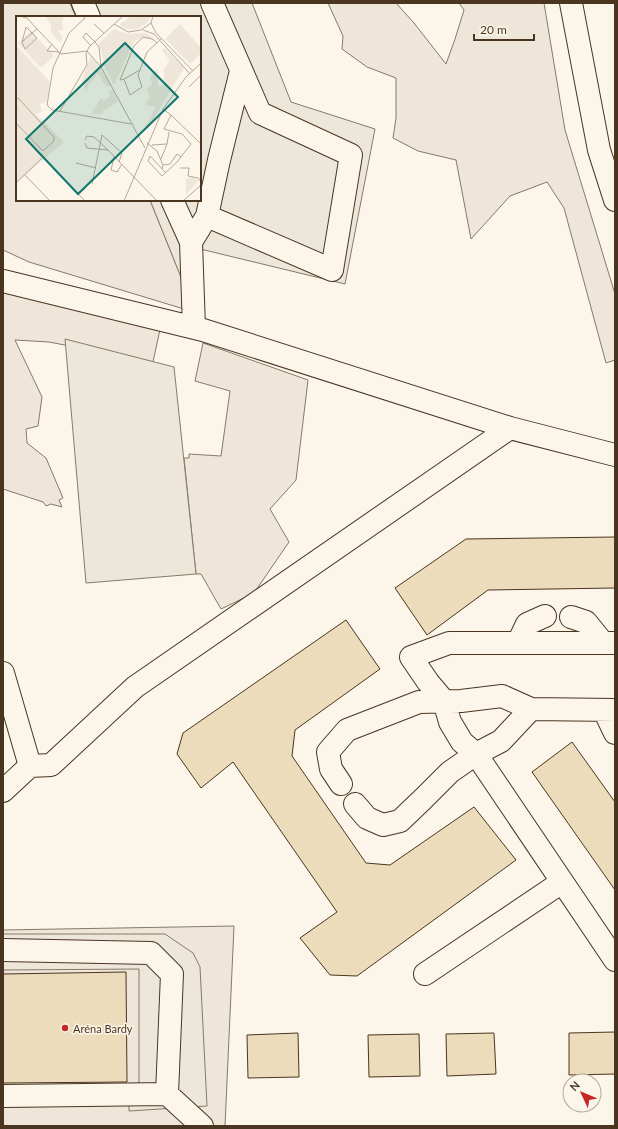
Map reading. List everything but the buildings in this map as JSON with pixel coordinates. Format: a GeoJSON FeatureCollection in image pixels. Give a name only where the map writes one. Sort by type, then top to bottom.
{"type":"FeatureCollection","features":[{"type":"Feature","properties":{"kind":"main road"},"geometry":{"type":"LineString","coordinates":[[83,3],[89,16]]}},
{"type":"Feature","properties":{"kind":"main road"},"geometry":{"type":"LineString","coordinates":[[207,216],[332,270],[351,155],[260,113],[212,3]]}},
{"type":"Feature","properties":{"kind":"main road"},"geometry":{"type":"LineString","coordinates":[[571,3],[599,150],[608,158],[615,200]]}},
{"type":"Feature","properties":{"kind":"main road"},"geometry":{"type":"LineString","coordinates":[[191,242],[207,216],[241,71]]}},
{"type":"Feature","properties":{"kind":"main road"},"geometry":{"type":"LineString","coordinates":[[172,201],[191,242],[194,328]]}},
{"type":"Feature","properties":{"kind":"main road"},"geometry":{"type":"LineString","coordinates":[[3,281],[194,328],[510,428],[615,455]]}},
{"type":"Feature","properties":{"kind":"main road"},"geometry":{"type":"LineString","coordinates":[[3,791],[30,766],[51,765],[135,687],[510,428]]}},
{"type":"Feature","properties":{"kind":"main road"},"geometry":{"type":"LineString","coordinates":[[518,643],[527,624],[545,616]]}},
{"type":"Feature","properties":{"kind":"main road"},"geometry":{"type":"LineString","coordinates":[[571,616],[586,622],[609,643]]}},
{"type":"Feature","properties":{"kind":"main road"},"geometry":{"type":"LineString","coordinates":[[609,643],[449,643],[411,657],[428,682],[444,701],[450,722],[462,742],[476,754],[615,960]]}},
{"type":"Feature","properties":{"kind":"main road"},"geometry":{"type":"LineString","coordinates":[[3,673],[30,766]]}},
{"type":"Feature","properties":{"kind":"main road"},"geometry":{"type":"LineString","coordinates":[[341,784],[331,769],[328,752],[347,730],[419,702],[502,696],[531,709],[610,710],[615,733]]}},
{"type":"Feature","properties":{"kind":"main road"},"geometry":{"type":"LineString","coordinates":[[354,804],[367,818],[383,824],[400,820],[450,772],[476,754],[501,741],[531,709]]}},
{"type":"Feature","properties":{"kind":"main road"},"geometry":{"type":"LineString","coordinates":[[425,974],[562,882]]}},
{"type":"Feature","properties":{"kind":"main road"},"geometry":{"type":"LineString","coordinates":[[3,950],[151,953],[172,974],[167,1094]]}},
{"type":"Feature","properties":{"kind":"main road"},"geometry":{"type":"LineString","coordinates":[[3,1096],[167,1094],[202,1126]]}},
{"type":"Feature","properties":{"kind":"shaded area"},"geometry":{"type":"Polygon","coordinates":[[[3,3],[70,3],[76,16],[16,16],[16,201],[150,201],[187,292],[184,309],[29,262],[3,250],[3,3]]]}},
{"type":"Feature","properties":{"kind":"shaded area"},"geometry":{"type":"Polygon","coordinates":[[[70,3],[252,3],[291,102],[375,129],[345,284],[192,247],[187,292],[150,201],[201,201],[201,16],[76,16],[70,3]]]}},
{"type":"Feature","properties":{"kind":"shaded area"},"geometry":{"type":"Polygon","coordinates":[[[328,3],[396,3],[414,23],[446,64],[464,10],[459,3],[544,3],[565,130],[615,294],[615,360],[606,363],[564,208],[547,182],[510,196],[471,239],[456,160],[418,151],[393,138],[396,118],[396,78],[367,67],[342,49],[343,36],[328,3]]]}},
{"type":"Feature","properties":{"kind":"shaded area"},"geometry":{"type":"Polygon","coordinates":[[[3,292],[162,320],[153,362],[49,342],[15,340],[42,397],[38,426],[26,429],[27,443],[46,458],[63,498],[59,500],[62,507],[51,504],[46,506],[43,502],[3,489],[3,292]]]}},
{"type":"Feature","properties":{"kind":"shaded area"},"geometry":{"type":"Polygon","coordinates":[[[65,339],[174,367],[196,574],[86,583],[65,339]]]}},
{"type":"Feature","properties":{"kind":"shaded area"},"geometry":{"type":"Polygon","coordinates":[[[203,343],[308,380],[296,480],[270,509],[289,542],[254,593],[221,609],[201,574],[196,574],[184,458],[189,458],[189,454],[221,456],[230,391],[195,381],[203,343]]]}},
{"type":"Feature","properties":{"kind":"shaded area"},"geometry":{"type":"Polygon","coordinates":[[[234,926],[225,1126],[3,1126],[3,930],[234,926]]]}},
{"type":"Feature","properties":{"kind":"shaded area"},"geometry":{"type":"Polygon","coordinates":[[[3,934],[165,934],[193,953],[200,967],[207,1106],[129,1111],[129,1092],[138,1085],[139,1081],[139,969],[3,970],[3,934]]]}},
{"type":"Feature","properties":{"kind":"place","name":"Aréna Bardy"},"geometry":{"type":"Point","coordinates":[65,1028]}}]}
